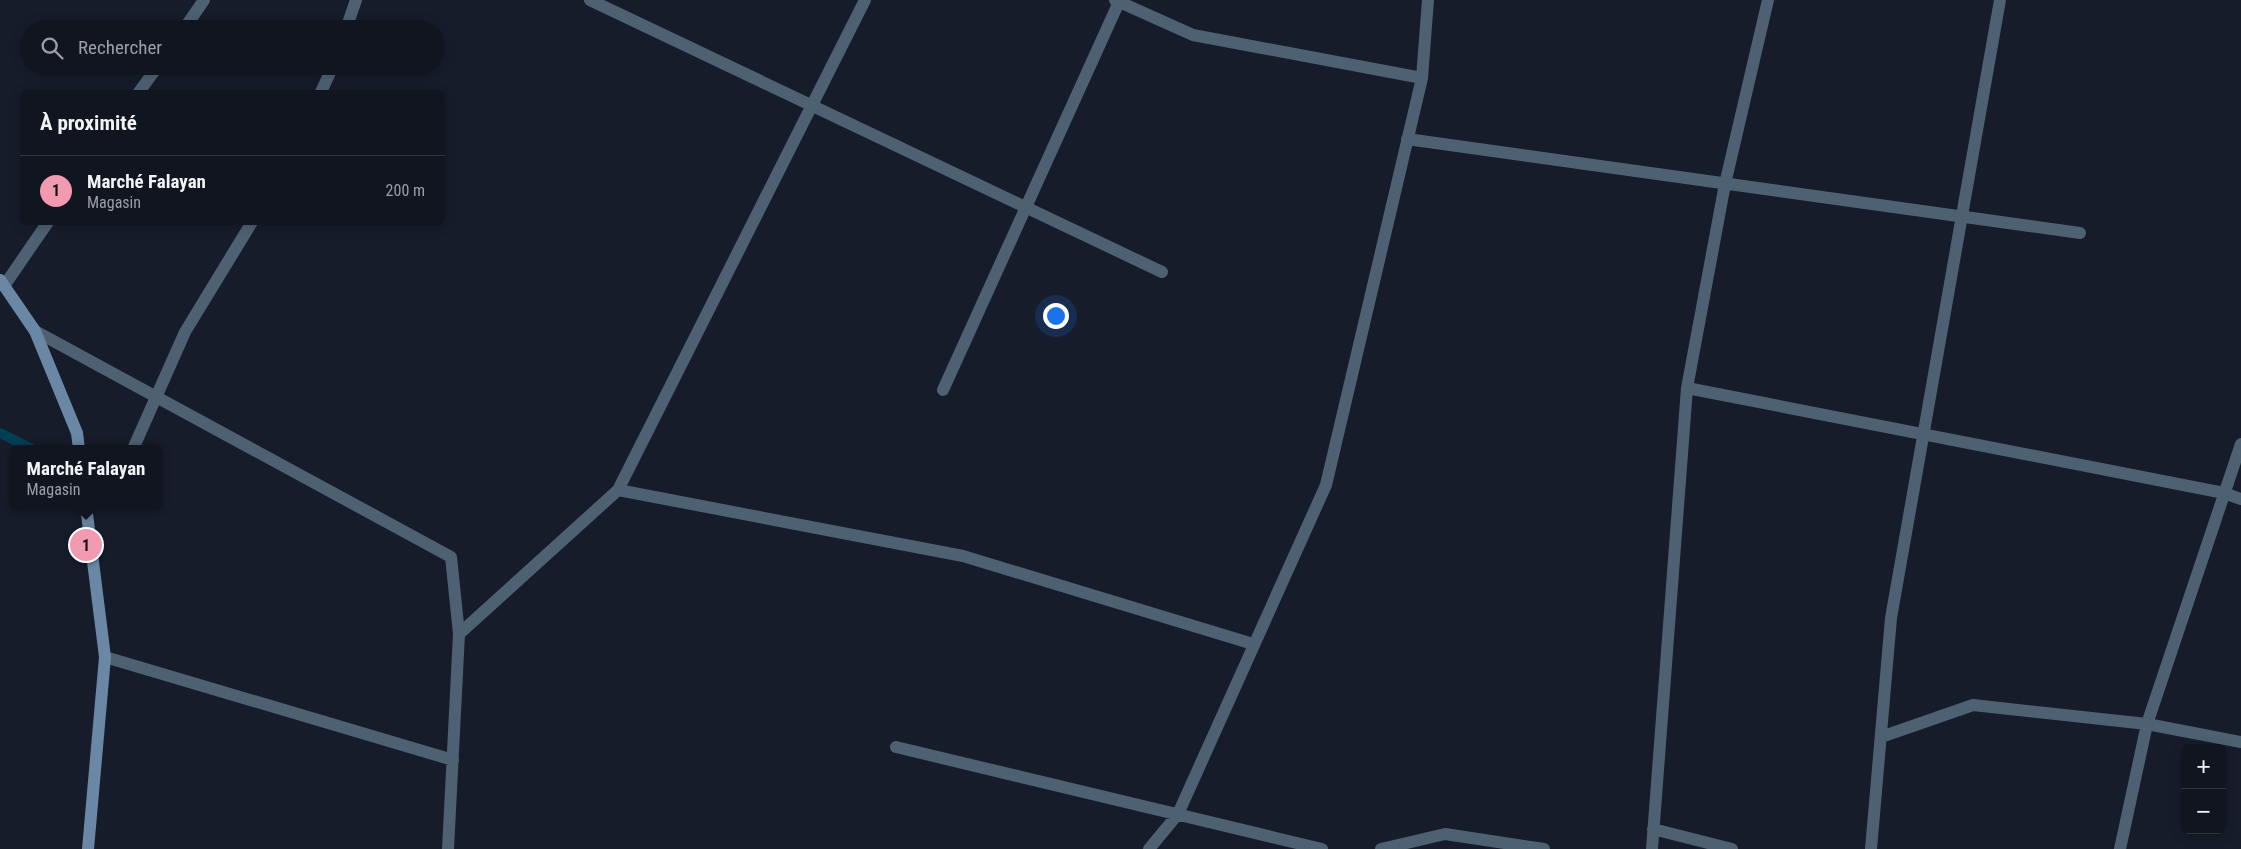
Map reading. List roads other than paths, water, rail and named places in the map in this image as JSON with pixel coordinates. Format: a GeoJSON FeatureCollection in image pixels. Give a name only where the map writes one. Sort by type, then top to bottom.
{"type":"FeatureCollection","features":[{"type":"Feature","properties":{"kind":"street"},"geometry":{"type":"LineString","coordinates":[[190,20],[204,0]]}},
{"type":"Feature","properties":{"kind":"street"},"geometry":{"type":"LineString","coordinates":[[349,20],[356,0]]}},
{"type":"Feature","properties":{"kind":"street"},"geometry":{"type":"LineString","coordinates":[[590,0],[1162,272]]}},
{"type":"Feature","properties":{"kind":"street"},"geometry":{"type":"LineString","coordinates":[[460,634],[618,490],[866,0]]}},
{"type":"Feature","properties":{"kind":"street"},"geometry":{"type":"LineString","coordinates":[[1149,849],[1178,814],[1326,484],[1422,78],[1428,0]]}},
{"type":"Feature","properties":{"kind":"street"},"geometry":{"type":"LineString","coordinates":[[1652,849],[1687,388],[1725,184],[1768,0]]}},
{"type":"Feature","properties":{"kind":"street"},"geometry":{"type":"LineString","coordinates":[[1871,849],[1891,618],[2000,0]]}},
{"type":"Feature","properties":{"kind":"street"},"geometry":{"type":"LineString","coordinates":[[943,390],[1117,1],[1193,35],[1422,78]]}},
{"type":"Feature","properties":{"kind":"street"},"geometry":{"type":"LineString","coordinates":[[141,90],[152,75]]}},
{"type":"Feature","properties":{"kind":"street"},"geometry":{"type":"LineString","coordinates":[[322,90],[329,75]]}},
{"type":"Feature","properties":{"kind":"street"},"geometry":{"type":"LineString","coordinates":[[1407,139],[2080,233]]}},
{"type":"Feature","properties":{"kind":"street"},"geometry":{"type":"LineString","coordinates":[[46,225],[2,283],[35,331],[77,433],[78,445]]}},
{"type":"Feature","properties":{"kind":"street"},"geometry":{"type":"LineString","coordinates":[[135,445],[185,332],[250,225]]}},
{"type":"Feature","properties":{"kind":"street"},"geometry":{"type":"LineString","coordinates":[[35,331],[451,557],[460,634],[448,849]]}},
{"type":"Feature","properties":{"kind":"street"},"geometry":{"type":"LineString","coordinates":[[1687,388],[2224,493],[2241,499]]}},
{"type":"Feature","properties":{"kind":"street"},"geometry":{"type":"LineString","coordinates":[[2120,849],[2147,724],[2241,444]]}},
{"type":"Feature","properties":{"kind":"street"},"geometry":{"type":"LineString","coordinates":[[618,490],[963,556],[1253,644]]}},
{"type":"Feature","properties":{"kind":"street"},"geometry":{"type":"LineString","coordinates":[[87,510],[105,657],[88,849]]}},
{"type":"Feature","properties":{"kind":"street"},"geometry":{"type":"LineString","coordinates":[[105,657],[453,760]]}},
{"type":"Feature","properties":{"kind":"street"},"geometry":{"type":"LineString","coordinates":[[1881,737],[1973,705],[2147,724],[2241,742]]}},
{"type":"Feature","properties":{"kind":"street"},"geometry":{"type":"LineString","coordinates":[[896,747],[1322,849]]}},
{"type":"Feature","properties":{"kind":"street"},"geometry":{"type":"LineString","coordinates":[[1653,829],[1732,849]]}},
{"type":"Feature","properties":{"kind":"street"},"geometry":{"type":"LineString","coordinates":[[1381,849],[1445,834],[1544,849]]}},
{"type":"Feature","properties":{"kind":"waterway"},"geometry":{"type":"LineString","coordinates":[[0,433],[24,445]]}},
{"type":"Feature","properties":{"kind":"place","name":"Marché Falayan"},"geometry":{"type":"Point","coordinates":[86,545]}}]}
